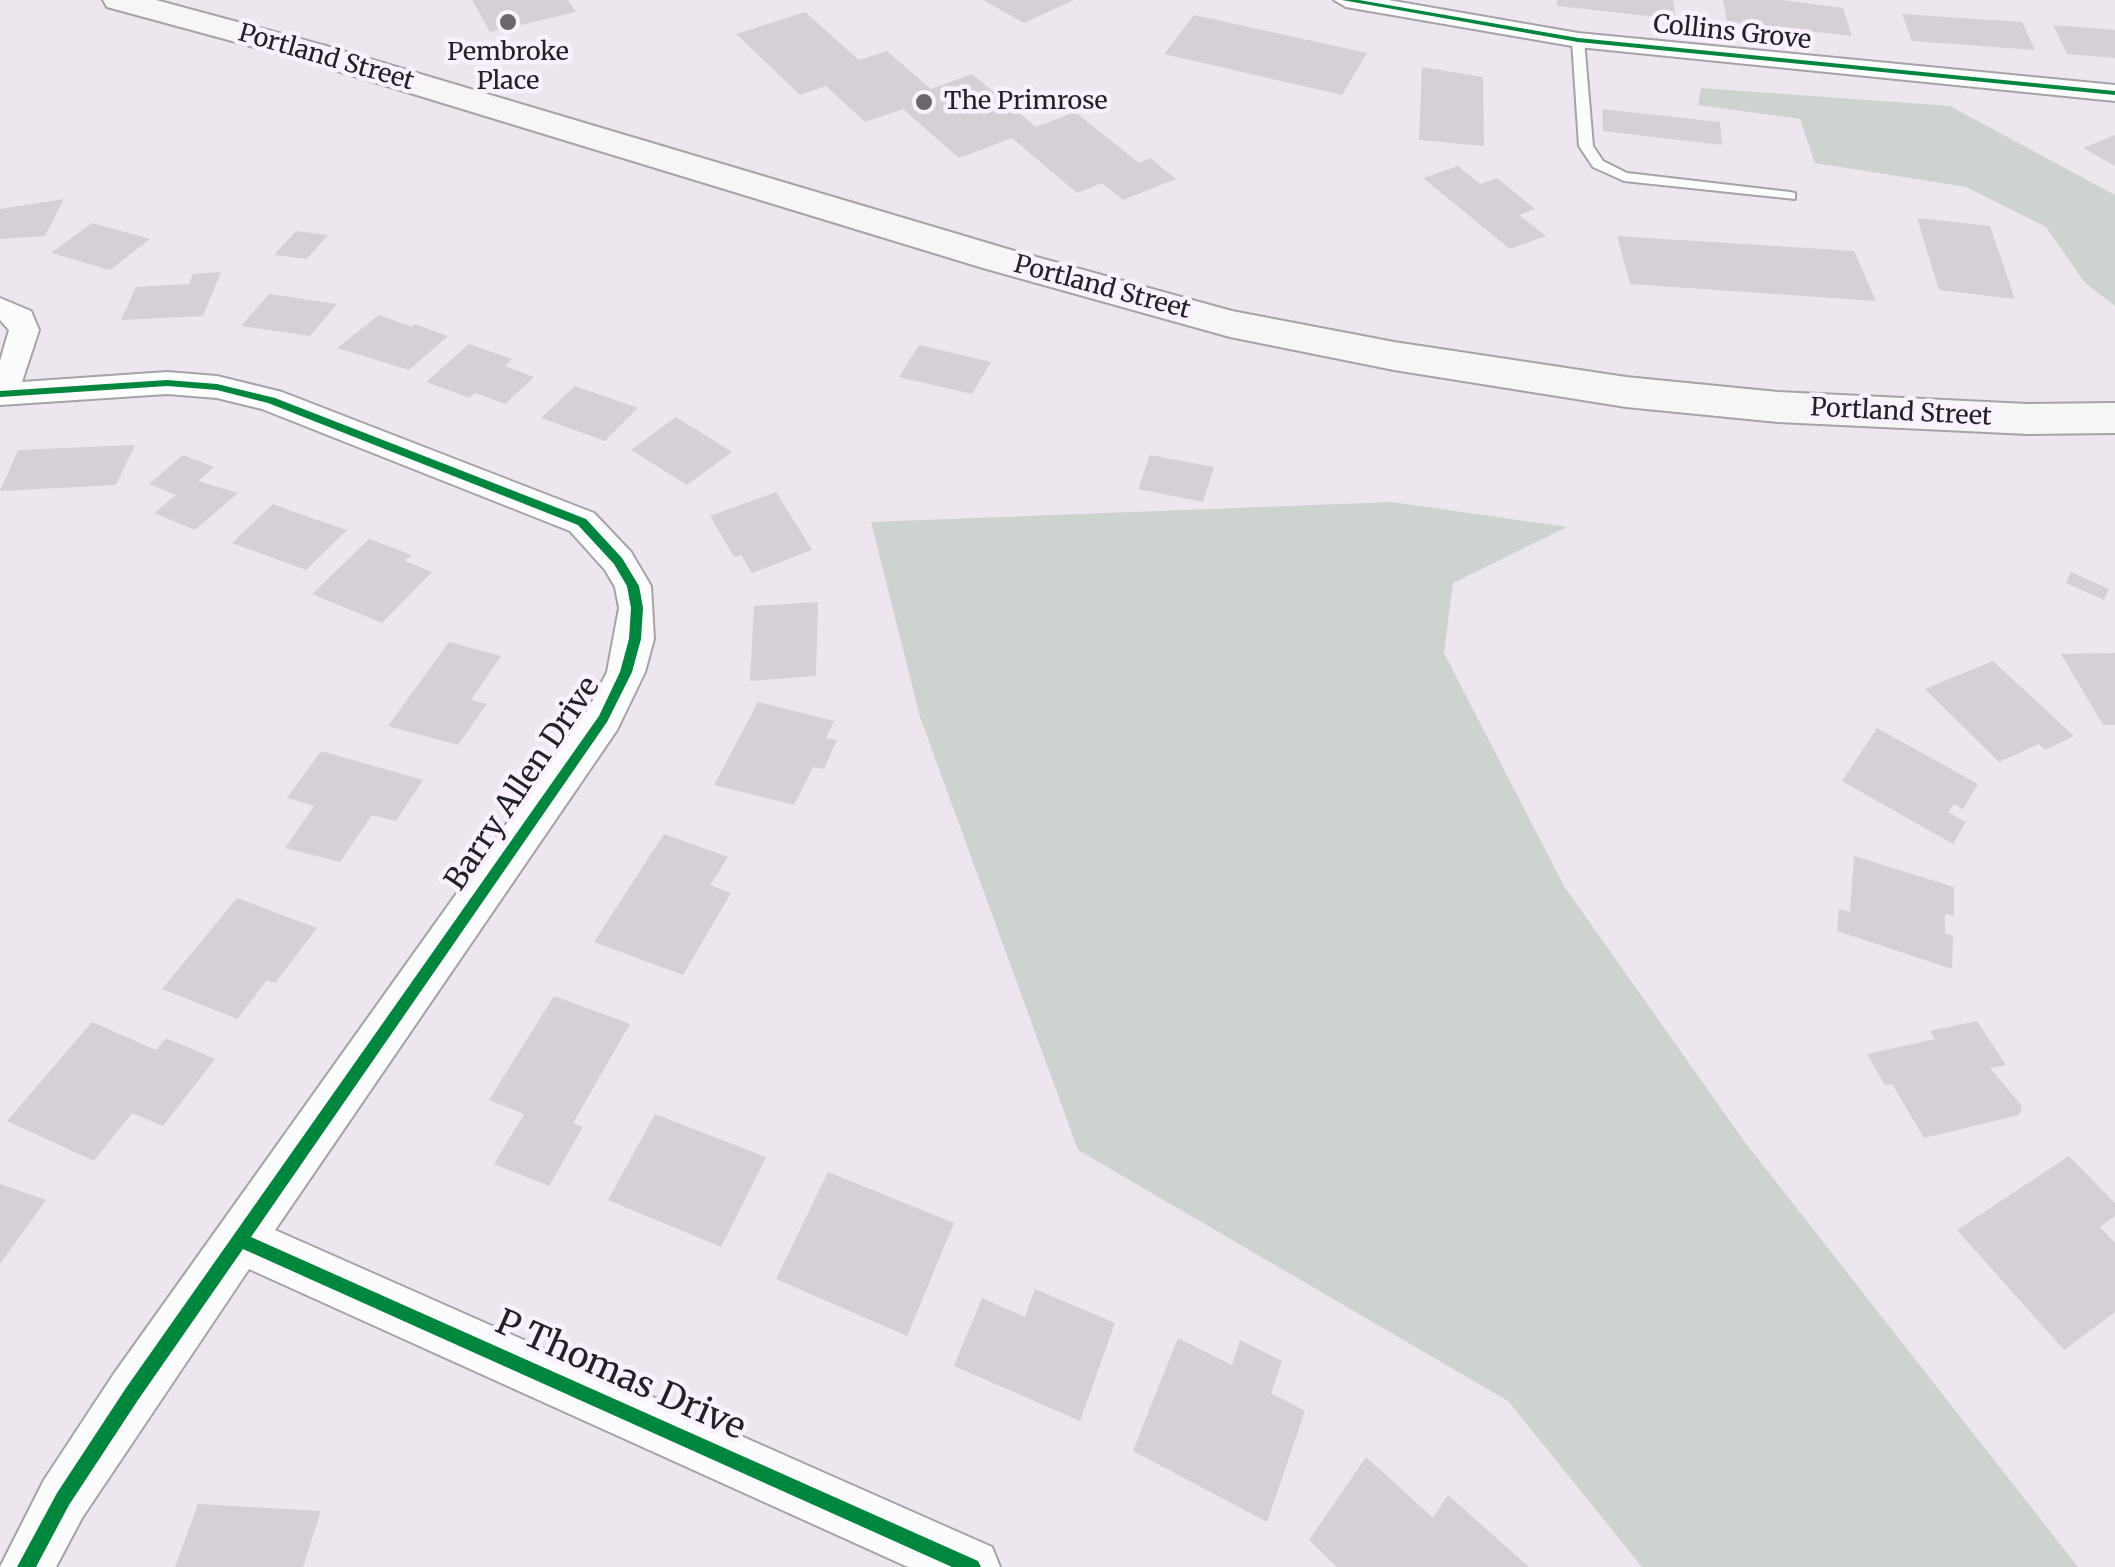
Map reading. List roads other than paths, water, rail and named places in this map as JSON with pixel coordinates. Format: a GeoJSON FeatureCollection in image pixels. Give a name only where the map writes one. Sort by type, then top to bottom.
{"type":"FeatureCollection","features":[{"type":"Feature","properties":{"kind":"main road","name":"Portland Street"},"geometry":{"type":"LineString","coordinates":[[119,0],[314,53],[997,259],[1230,324],[1394,356],[1626,392],[1778,406],[2028,419],[2115,418]]}},
{"type":"Feature","properties":{"kind":"street","name":"Collins Grove"},"geometry":{"type":"LineString","coordinates":[[1346,0],[1578,40],[2115,92]]}},
{"type":"Feature","properties":{"kind":"street"},"geometry":{"type":"LineString","coordinates":[[0,308],[20,318],[24,330],[21,349],[0,394]]}},
{"type":"Feature","properties":{"kind":"street","name":"Barry Allen Drive"},"geometry":{"type":"LineString","coordinates":[[0,394],[167,383],[271,400],[582,522],[603,541],[633,586],[635,639],[626,672],[603,719],[243,1241],[132,1394],[63,1499],[26,1567]]}},
{"type":"Feature","properties":{"kind":"street","name":"P Thomas Drive"},"geometry":{"type":"LineString","coordinates":[[243,1241],[972,1567]]}},
{"type":"Feature","properties":{"kind":"lane"},"geometry":{"type":"LineString","coordinates":[[1578,40],[1586,146],[1598,164],[1624,176],[1790,196]]}},
{"type":"Feature","properties":{"kind":"place","name":"Pembroke Place"},"geometry":{"type":"Point","coordinates":[508,22]}},
{"type":"Feature","properties":{"kind":"place","name":"The Primrose"},"geometry":{"type":"Point","coordinates":[924,102]}}]}
